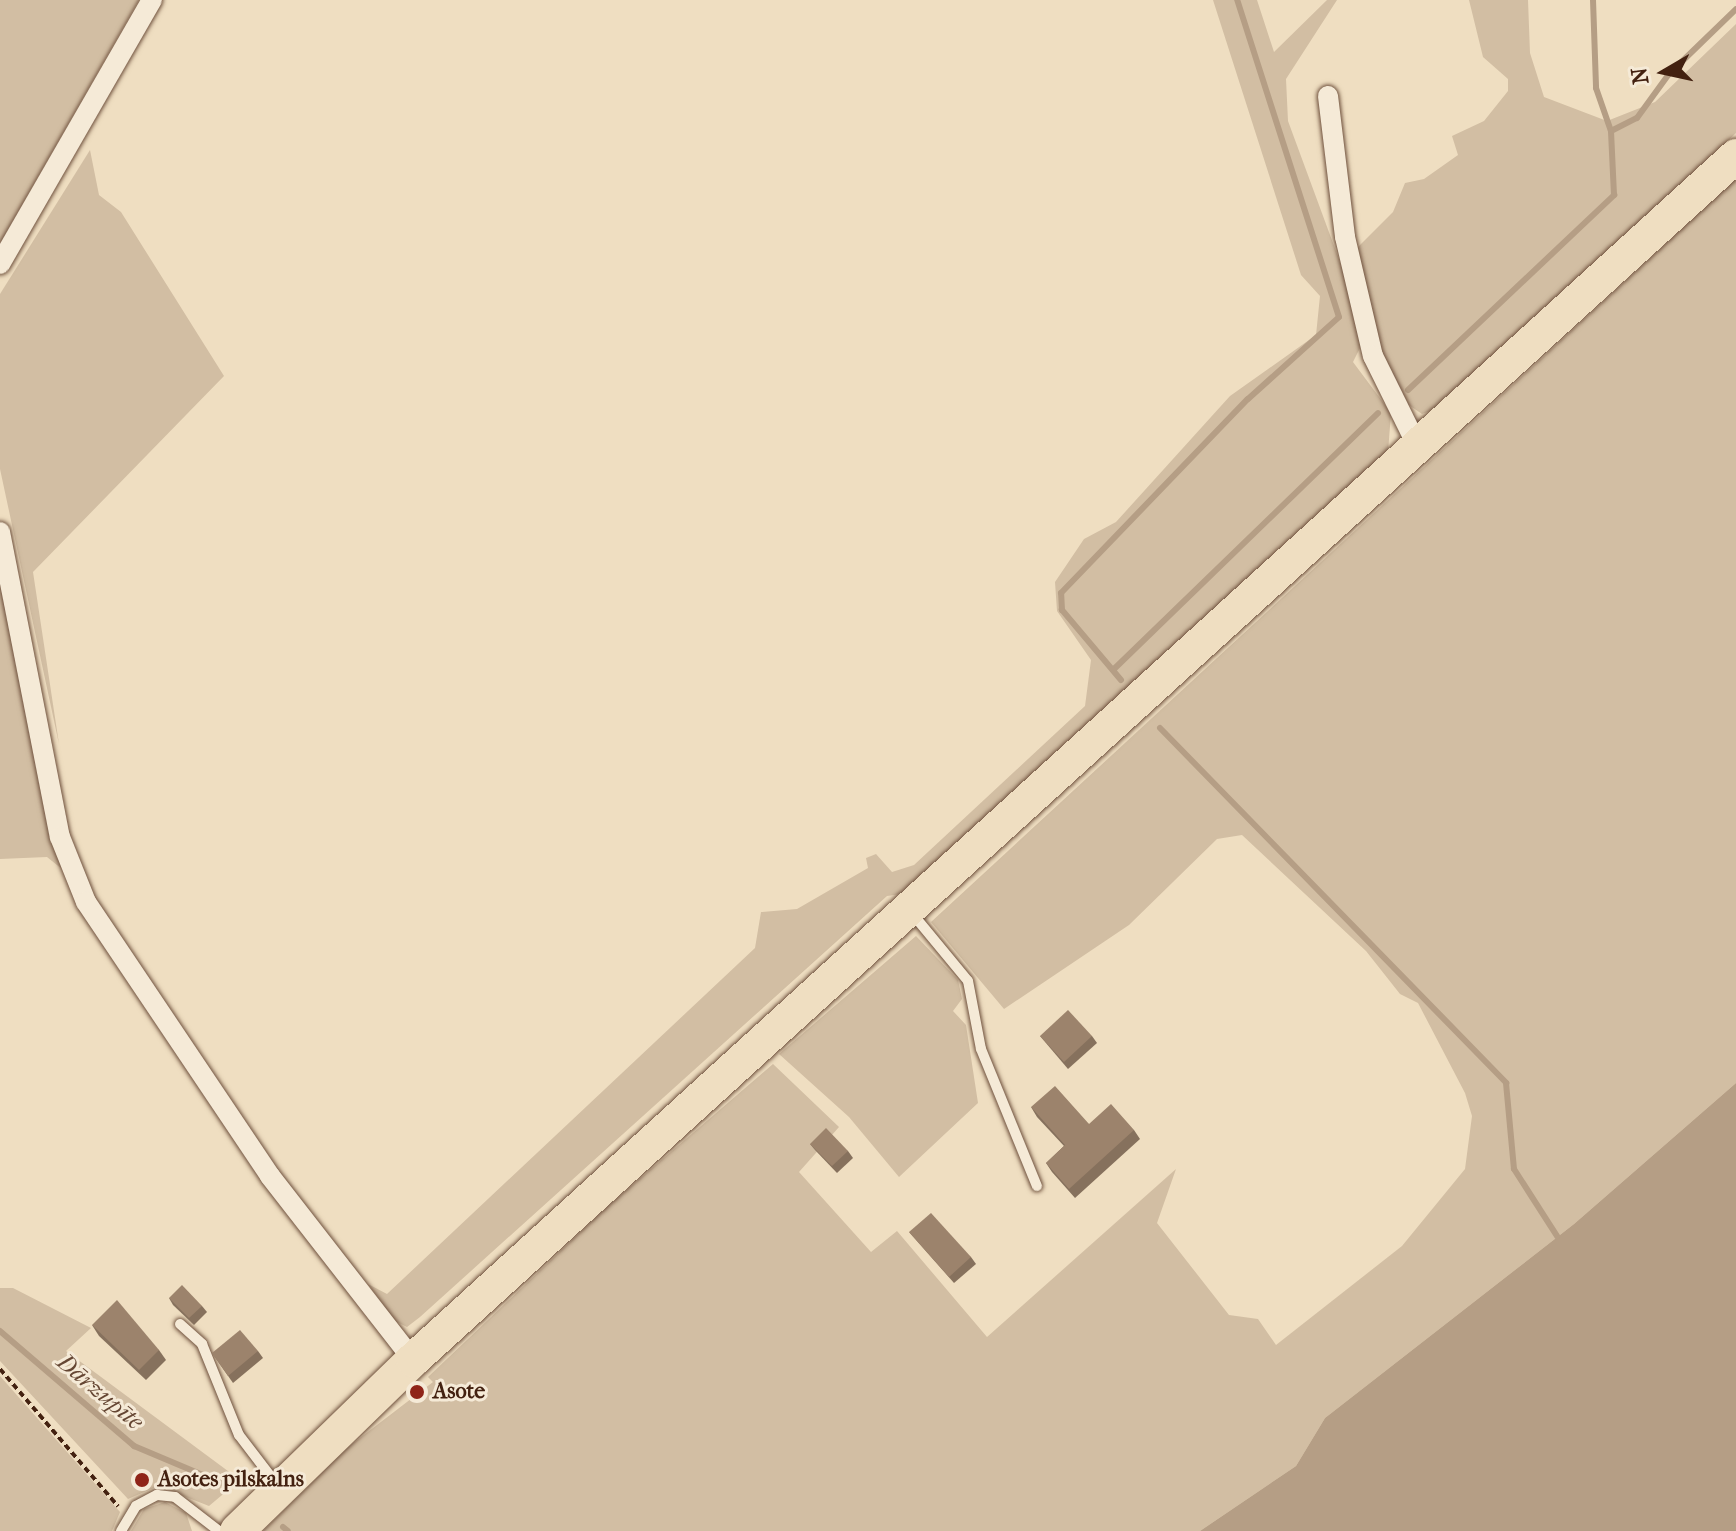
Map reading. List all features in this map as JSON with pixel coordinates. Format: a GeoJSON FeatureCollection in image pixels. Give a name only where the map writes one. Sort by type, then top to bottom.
{"type":"FeatureCollection","features":[{"type":"Feature","properties":{"kind":"highway"},"geometry":{"type":"LineString","coordinates":[[237,1531],[413,1360],[1419,449],[1736,156]]}},
{"type":"Feature","properties":{"kind":"street"},"geometry":{"type":"LineString","coordinates":[[0,264],[152,0]]}},
{"type":"Feature","properties":{"kind":"street"},"geometry":{"type":"LineString","coordinates":[[1328,96],[1345,237],[1373,356],[1419,449]]}},
{"type":"Feature","properties":{"kind":"street"},"geometry":{"type":"LineString","coordinates":[[0,532],[60,837],[86,902],[270,1176],[413,1360]]}},
{"type":"Feature","properties":{"kind":"lane"},"geometry":{"type":"LineString","coordinates":[[910,910],[968,981],[981,1049],[1037,1186]]}},
{"type":"Feature","properties":{"kind":"lane"},"geometry":{"type":"LineString","coordinates":[[180,1324],[202,1344],[239,1435],[279,1488]]}},
{"type":"Feature","properties":{"kind":"lane"},"geometry":{"type":"LineString","coordinates":[[121,1531],[128,1517],[146,1498],[166,1495],[219,1531]]}},
{"type":"Feature","properties":{"kind":"path"},"geometry":{"type":"LineString","coordinates":[[0,1369],[128,1517]]}},
{"type":"Feature","properties":{"kind":"shaded area"},"geometry":{"type":"Polygon","coordinates":[[[0,0],[139,0],[0,243],[0,0]]]}},
{"type":"Feature","properties":{"kind":"shaded area"},"geometry":{"type":"Polygon","coordinates":[[[1213,0],[1257,0],[1274,52],[1327,0],[1337,0],[1286,79],[1288,121],[1354,300],[1361,346],[1353,362],[1391,413],[1388,452],[908,893],[887,896],[420,1317],[407,1327],[395,1321],[368,1284],[387,1294],[755,948],[761,912],[797,909],[868,868],[866,858],[876,854],[892,872],[914,865],[1085,706],[1091,660],[1057,611],[1055,582],[1084,539],[1116,522],[1230,396],[1316,335],[1320,296],[1301,275],[1213,0]]]}},
{"type":"Feature","properties":{"kind":"shaded area"},"geometry":{"type":"Polygon","coordinates":[[[1469,0],[1528,0],[1530,53],[1544,97],[1607,121],[1655,102],[1736,24],[1736,133],[1441,407],[1422,414],[1403,401],[1380,353],[1356,249],[1393,212],[1405,183],[1424,179],[1458,155],[1452,136],[1484,121],[1508,91],[1508,79],[1483,57],[1469,0]]]}},
{"type":"Feature","properties":{"kind":"shaded area"},"geometry":{"type":"Polygon","coordinates":[[[90,150],[99,195],[121,212],[224,376],[33,572],[59,744],[0,469],[0,294],[90,150]]]}},
{"type":"Feature","properties":{"kind":"shaded area"},"geometry":{"type":"Polygon","coordinates":[[[1736,179],[1736,1083],[1574,1224],[1325,1418],[1296,1466],[1200,1531],[263,1531],[347,1448],[433,1382],[428,1377],[607,1207],[773,1064],[839,1127],[799,1172],[871,1252],[897,1231],[987,1337],[1176,1169],[1157,1223],[1229,1315],[1258,1319],[1276,1345],[1402,1246],[1465,1169],[1472,1116],[1465,1093],[1418,1003],[1400,994],[1366,951],[1242,835],[1217,839],[1129,925],[1004,1009],[931,922],[1736,179]]]}},
{"type":"Feature","properties":{"kind":"shaded area"},"geometry":{"type":"Polygon","coordinates":[[[0,563],[62,869],[47,857],[0,859],[0,563]]]}},
{"type":"Feature","properties":{"kind":"shaded area"},"geometry":{"type":"Polygon","coordinates":[[[916,936],[958,980],[962,999],[953,1011],[966,1025],[978,1103],[899,1177],[849,1117],[779,1054],[916,936]]]}},
{"type":"Feature","properties":{"kind":"shaded area"},"geometry":{"type":"Polygon","coordinates":[[[1736,1083],[1736,1531],[1200,1531],[1296,1466],[1325,1418],[1574,1224],[1736,1083]]]}},
{"type":"Feature","properties":{"kind":"shaded area"},"geometry":{"type":"Polygon","coordinates":[[[0,1288],[13,1288],[91,1328],[66,1351],[236,1477],[228,1490],[209,1506],[158,1486],[128,1499],[0,1361],[0,1288]]]}},
{"type":"Feature","properties":{"kind":"shaded area"},"geometry":{"type":"Polygon","coordinates":[[[0,1376],[120,1512],[112,1531],[0,1531],[0,1376]]]}},
{"type":"Feature","properties":{"kind":"shaded area"},"geometry":{"type":"Polygon","coordinates":[[[165,1502],[186,1513],[192,1531],[131,1531],[144,1509],[165,1502]]]}},
{"type":"Feature","properties":{"kind":"building"},"geometry":{"type":"Polygon","coordinates":[[[1068,1010],[1092,1036],[1064,1062],[1040,1036],[1068,1010]]]}},
{"type":"Feature","properties":{"kind":"building"},"geometry":{"type":"Polygon","coordinates":[[[1055,1086],[1089,1124],[1111,1104],[1134,1130],[1069,1189],[1046,1163],[1065,1145],[1031,1107],[1055,1086]]]}},
{"type":"Feature","properties":{"kind":"building"},"geometry":{"type":"Polygon","coordinates":[[[826,1128],[848,1151],[832,1166],[810,1144],[826,1128]]]}},
{"type":"Feature","properties":{"kind":"building"},"geometry":{"type":"Polygon","coordinates":[[[931,1213],[971,1257],[949,1277],[909,1232],[931,1213]]]}},
{"type":"Feature","properties":{"kind":"building"},"geometry":{"type":"Polygon","coordinates":[[[182,1285],[202,1306],[189,1318],[169,1298],[182,1285]]]}},
{"type":"Feature","properties":{"kind":"building"},"geometry":{"type":"Polygon","coordinates":[[[117,1300],[159,1350],[139,1370],[92,1325],[117,1300]]]}},
{"type":"Feature","properties":{"kind":"building"},"geometry":{"type":"Polygon","coordinates":[[[240,1330],[258,1351],[228,1376],[212,1353],[240,1330]]]}},
{"type":"Feature","properties":{"kind":"waterway"},"geometry":{"type":"LineString","coordinates":[[1121,680],[1062,610],[1061,593],[1248,399],[1339,317],[1237,0]]}},
{"type":"Feature","properties":{"kind":"waterway"},"geometry":{"type":"LineString","coordinates":[[1593,0],[1596,88],[1611,131]]}},
{"type":"Feature","properties":{"kind":"waterway"},"geometry":{"type":"LineString","coordinates":[[1408,390],[1614,195],[1611,131],[1637,118],[1669,74],[1736,9]]}},
{"type":"Feature","properties":{"kind":"waterway"},"geometry":{"type":"LineString","coordinates":[[1113,670],[1378,413]]}},
{"type":"Feature","properties":{"kind":"waterway"},"geometry":{"type":"LineString","coordinates":[[1160,728],[1506,1083],[1514,1169],[1557,1236]]}},
{"type":"Feature","properties":{"kind":"waterway","name":"Dārzupīte"},"geometry":{"type":"LineString","coordinates":[[0,1331],[134,1446],[229,1486]]}},
{"type":"Feature","properties":{"kind":"waterway","name":"Dārzupīte"},"geometry":{"type":"LineString","coordinates":[[283,1527],[288,1531]]}},
{"type":"Feature","properties":{"kind":"place","name":"Asote"},"geometry":{"type":"Point","coordinates":[417,1392]}},
{"type":"Feature","properties":{"kind":"place","name":"Asotes pilskalns"},"geometry":{"type":"Point","coordinates":[142,1480]}}]}
